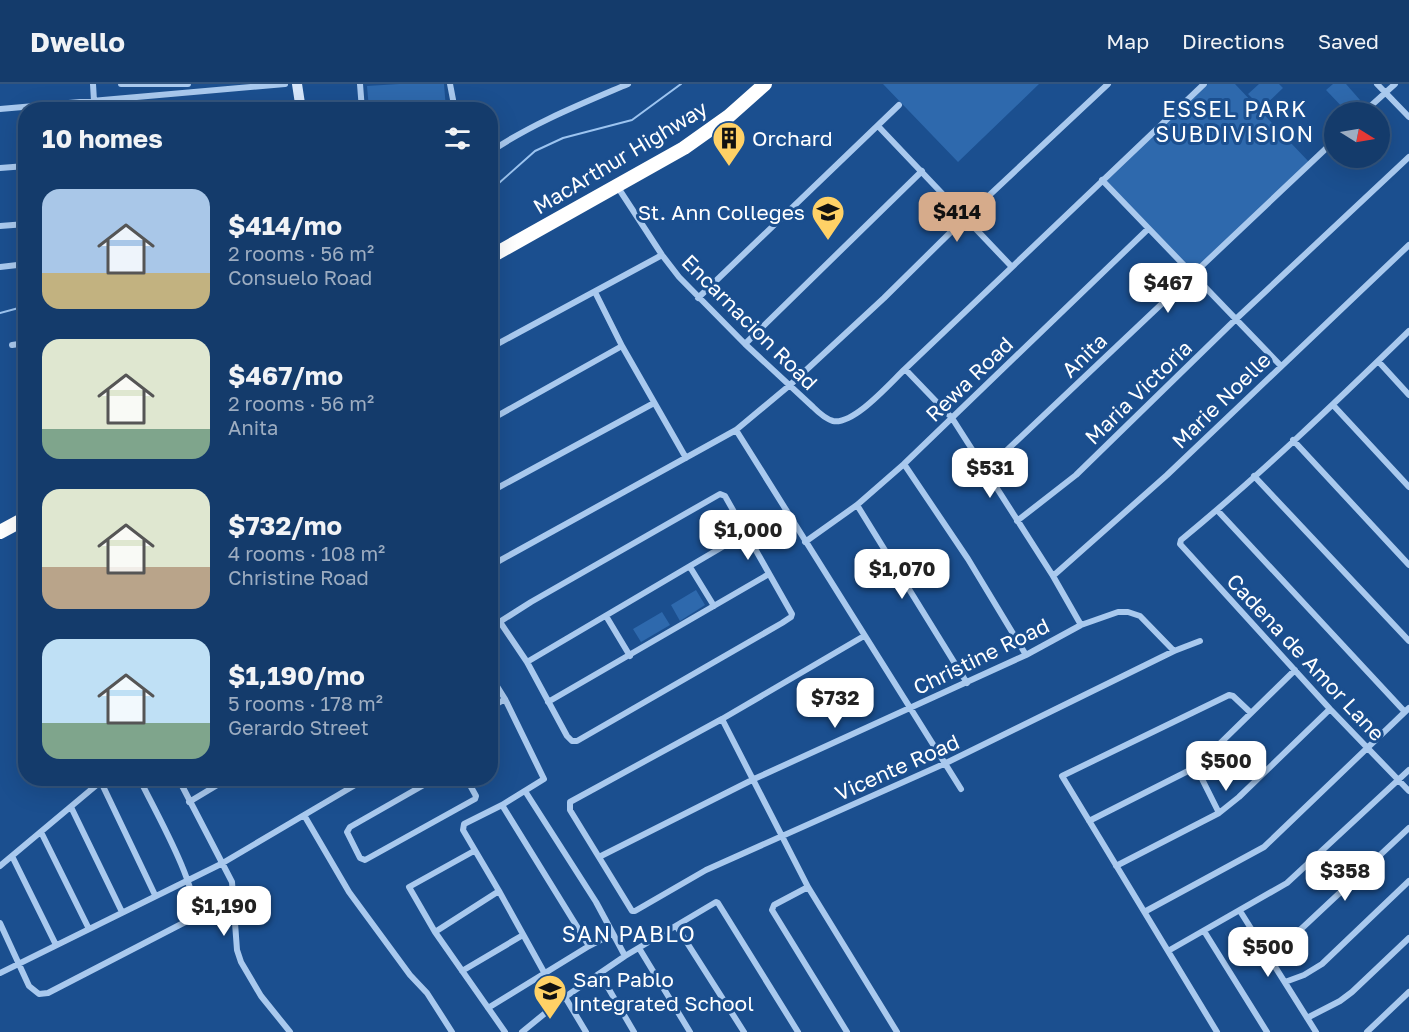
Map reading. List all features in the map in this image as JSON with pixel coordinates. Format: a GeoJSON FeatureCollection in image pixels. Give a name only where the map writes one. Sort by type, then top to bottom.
{"type":"FeatureCollection","features":[{"type":"Feature","properties":{"kind":"highway","name":"MacArthur Highway"},"geometry":{"type":"LineString","coordinates":[[498,252],[699,139],[765,84]]}},
{"type":"Feature","properties":{"kind":"highway"},"geometry":{"type":"LineString","coordinates":[[0,532],[18,522]]}},
{"type":"Feature","properties":{"kind":"street"},"geometry":{"type":"LineString","coordinates":[[93,84],[94,101]]}},
{"type":"Feature","properties":{"kind":"street"},"geometry":{"type":"LineString","coordinates":[[121,84],[188,84]]}},
{"type":"Feature","properties":{"kind":"street"},"geometry":{"type":"LineString","coordinates":[[82,102],[285,84]]}},
{"type":"Feature","properties":{"kind":"street"},"geometry":{"type":"LineString","coordinates":[[297,84],[300,102]]}},
{"type":"Feature","properties":{"kind":"street"},"geometry":{"type":"LineString","coordinates":[[360,84],[361,102]]}},
{"type":"Feature","properties":{"kind":"street"},"geometry":{"type":"LineString","coordinates":[[450,84],[453,102]]}},
{"type":"Feature","properties":{"kind":"street"},"geometry":{"type":"LineString","coordinates":[[498,147],[563,111],[628,84]]}},
{"type":"Feature","properties":{"kind":"street"},"geometry":{"type":"LineString","coordinates":[[498,562],[736,429],[790,385],[884,298],[965,218],[1108,84]]}},
{"type":"Feature","properties":{"kind":"street"},"geometry":{"type":"LineString","coordinates":[[1082,625],[952,418],[905,369],[1204,84]]}},
{"type":"Feature","properties":{"kind":"street"},"geometry":{"type":"LineString","coordinates":[[1377,84],[1409,117]]}},
{"type":"Feature","properties":{"kind":"street"},"geometry":{"type":"LineString","coordinates":[[1376,102],[1395,84]]}},
{"type":"Feature","properties":{"kind":"street"},"geometry":{"type":"LineString","coordinates":[[139,85],[145,95]]}},
{"type":"Feature","properties":{"kind":"street"},"geometry":{"type":"LineString","coordinates":[[698,298],[899,105]]}},
{"type":"Feature","properties":{"kind":"street"},"geometry":{"type":"LineString","coordinates":[[0,109],[18,107]]}},
{"type":"Feature","properties":{"kind":"street"},"geometry":{"type":"LineString","coordinates":[[878,126],[1011,266]]}},
{"type":"Feature","properties":{"kind":"street","name":"Anita"},"geometry":{"type":"LineString","coordinates":[[986,470],[1324,150]]}},
{"type":"Feature","properties":{"kind":"street","name":"Maria Victoria"},"geometry":{"type":"LineString","coordinates":[[1017,521],[1076,475],[1236,319],[1409,157]]}},
{"type":"Feature","properties":{"kind":"street"},"geometry":{"type":"LineString","coordinates":[[0,168],[18,167]]}},
{"type":"Feature","properties":{"kind":"street"},"geometry":{"type":"LineString","coordinates":[[745,344],[922,171]]}},
{"type":"Feature","properties":{"kind":"street"},"geometry":{"type":"LineString","coordinates":[[1102,180],[1281,366]]}},
{"type":"Feature","properties":{"kind":"street","name":"Encarnacion Road"},"geometry":{"type":"LineString","coordinates":[[617,186],[662,255],[698,298],[830,421],[844,421],[857,414],[905,369]]}},
{"type":"Feature","properties":{"kind":"street"},"geometry":{"type":"LineString","coordinates":[[0,226],[18,225]]}},
{"type":"Feature","properties":{"kind":"street","name":"Rewa Road"},"geometry":{"type":"LineString","coordinates":[[805,542],[857,505],[904,464],[1148,229]]}},
{"type":"Feature","properties":{"kind":"street","name":"Marie Noelle"},"geometry":{"type":"LineString","coordinates":[[1053,576],[1167,475],[1409,245]]}},
{"type":"Feature","properties":{"kind":"street"},"geometry":{"type":"LineString","coordinates":[[498,344],[662,255]]}},
{"type":"Feature","properties":{"kind":"street"},"geometry":{"type":"LineString","coordinates":[[0,267],[18,265]]}},
{"type":"Feature","properties":{"kind":"street"},"geometry":{"type":"LineString","coordinates":[[596,292],[622,346],[686,458]]}},
{"type":"Feature","properties":{"kind":"street"},"geometry":{"type":"LineString","coordinates":[[1146,911],[1264,847],[1407,710],[1217,510],[1333,405],[1409,332]]}},
{"type":"Feature","properties":{"kind":"street"},"geometry":{"type":"LineString","coordinates":[[12,345],[18,344]]}},
{"type":"Feature","properties":{"kind":"street"},"geometry":{"type":"LineString","coordinates":[[498,416],[622,346]]}},
{"type":"Feature","properties":{"kind":"street"},"geometry":{"type":"LineString","coordinates":[[1378,361],[1409,394]]}},
{"type":"Feature","properties":{"kind":"street"},"geometry":{"type":"LineString","coordinates":[[498,488],[654,403]]}},
{"type":"Feature","properties":{"kind":"street"},"geometry":{"type":"LineString","coordinates":[[1333,405],[1409,487]]}},
{"type":"Feature","properties":{"kind":"street"},"geometry":{"type":"LineString","coordinates":[[736,429],[961,789]]}},
{"type":"Feature","properties":{"kind":"street"},"geometry":{"type":"LineString","coordinates":[[1293,440],[1409,566]]}},
{"type":"Feature","properties":{"kind":"street"},"geometry":{"type":"LineString","coordinates":[[904,464],[968,559],[1026,655]]}},
{"type":"Feature","properties":{"kind":"street"},"geometry":{"type":"LineString","coordinates":[[1254,476],[1409,640]]}},
{"type":"Feature","properties":{"kind":"street"},"geometry":{"type":"LineString","coordinates":[[723,495],[747,533],[791,611],[791,617],[577,741],[572,741],[500,622],[713,498],[723,495]]}},
{"type":"Feature","properties":{"kind":"street"},"geometry":{"type":"LineString","coordinates":[[857,505],[967,683]]}},
{"type":"Feature","properties":{"kind":"street","name":"Cadena de Amor Lane"},"geometry":{"type":"LineString","coordinates":[[1217,510],[1180,540],[1180,544],[1330,709],[1409,791]]}},
{"type":"Feature","properties":{"kind":"street"},"geometry":{"type":"LineString","coordinates":[[526,662],[747,533]]}},
{"type":"Feature","properties":{"kind":"street"},"geometry":{"type":"LineString","coordinates":[[690,567],[714,606]]}},
{"type":"Feature","properties":{"kind":"street"},"geometry":{"type":"LineString","coordinates":[[548,702],[769,574]]}},
{"type":"Feature","properties":{"kind":"street","name":"Christine Road"},"geometry":{"type":"LineString","coordinates":[[599,856],[754,779],[967,683],[1082,625],[1118,612],[1134,613],[1140,616],[1174,651]]}},
{"type":"Feature","properties":{"kind":"street"},"geometry":{"type":"LineString","coordinates":[[606,616],[630,656]]}},
{"type":"Feature","properties":{"kind":"street"},"geometry":{"type":"LineString","coordinates":[[599,856],[570,810],[570,802],[722,719],[864,636]]}},
{"type":"Feature","properties":{"kind":"street","name":"Vicente Road"},"geometry":{"type":"LineString","coordinates":[[599,856],[632,911],[635,911],[706,870],[946,763],[1174,651],[1200,641]]}},
{"type":"Feature","properties":{"kind":"street"},"geometry":{"type":"LineString","coordinates":[[1089,821],[1196,767],[1295,670]]}},
{"type":"Feature","properties":{"kind":"street"},"geometry":{"type":"LineString","coordinates":[[498,688],[544,779],[502,805],[464,824],[463,830],[545,974],[586,1032]]}},
{"type":"Feature","properties":{"kind":"street"},"geometry":{"type":"LineString","coordinates":[[1217,1032],[1146,911],[1062,777],[1063,774],[1228,695],[1233,696],[1251,713]]}},
{"type":"Feature","properties":{"kind":"street"},"geometry":{"type":"LineString","coordinates":[[498,703],[505,699]]}},
{"type":"Feature","properties":{"kind":"street"},"geometry":{"type":"LineString","coordinates":[[1116,866],[1219,813],[1239,797],[1330,709]]}},
{"type":"Feature","properties":{"kind":"street"},"geometry":{"type":"LineString","coordinates":[[722,719],[808,888],[897,1032]]}},
{"type":"Feature","properties":{"kind":"street"},"geometry":{"type":"LineString","coordinates":[[1196,767],[1219,813]]}},
{"type":"Feature","properties":{"kind":"street"},"geometry":{"type":"LineString","coordinates":[[1168,951],[1287,883],[1409,770]]}},
{"type":"Feature","properties":{"kind":"street"},"geometry":{"type":"LineString","coordinates":[[0,866],[96,786]]}},
{"type":"Feature","properties":{"kind":"street"},"geometry":{"type":"LineString","coordinates":[[106,786],[155,895]]}},
{"type":"Feature","properties":{"kind":"street"},"geometry":{"type":"LineString","coordinates":[[0,923],[19,964],[34,991],[39,994],[48,993],[193,918],[195,908],[188,880],[143,786]]}},
{"type":"Feature","properties":{"kind":"street"},"geometry":{"type":"LineString","coordinates":[[182,786],[232,882],[237,950],[241,962],[261,996],[290,1032]]}},
{"type":"Feature","properties":{"kind":"street"},"geometry":{"type":"LineString","coordinates":[[189,802],[216,786]]}},
{"type":"Feature","properties":{"kind":"street"},"geometry":{"type":"LineString","coordinates":[[0,973],[222,864],[353,786]]}},
{"type":"Feature","properties":{"kind":"street"},"geometry":{"type":"LineString","coordinates":[[422,786],[350,827],[347,832],[360,858],[365,860],[475,799],[476,796],[470,786]]}},
{"type":"Feature","properties":{"kind":"street"},"geometry":{"type":"LineString","coordinates":[[525,791],[596,902],[625,956]]}},
{"type":"Feature","properties":{"kind":"street"},"geometry":{"type":"LineString","coordinates":[[502,805],[589,946]]}},
{"type":"Feature","properties":{"kind":"street"},"geometry":{"type":"LineString","coordinates":[[71,807],[122,912]]}},
{"type":"Feature","properties":{"kind":"street"},"geometry":{"type":"LineString","coordinates":[[304,815],[349,892],[410,975],[427,993],[452,1032]]}},
{"type":"Feature","properties":{"kind":"street"},"geometry":{"type":"LineString","coordinates":[[1264,950],[1299,931],[1409,828]]}},
{"type":"Feature","properties":{"kind":"street"},"geometry":{"type":"LineString","coordinates":[[41,832],[89,929]]}},
{"type":"Feature","properties":{"kind":"street"},"geometry":{"type":"LineString","coordinates":[[474,850],[409,887],[435,932],[505,1032]]}},
{"type":"Feature","properties":{"kind":"street"},"geometry":{"type":"LineString","coordinates":[[12,856],[56,945]]}},
{"type":"Feature","properties":{"kind":"street"},"geometry":{"type":"LineString","coordinates":[[1285,982],[1304,975],[1322,964],[1409,881]]}},
{"type":"Feature","properties":{"kind":"street"},"geometry":{"type":"LineString","coordinates":[[808,888],[774,906],[772,910],[847,1032]]}},
{"type":"Feature","properties":{"kind":"street"},"geometry":{"type":"LineString","coordinates":[[435,932],[499,891]]}},
{"type":"Feature","properties":{"kind":"street"},"geometry":{"type":"LineString","coordinates":[[522,1032],[530,1029],[563,999],[625,956],[712,904],[718,903],[798,1032]]}},
{"type":"Feature","properties":{"kind":"street"},"geometry":{"type":"LineString","coordinates":[[1240,911],[1316,1032]]}},
{"type":"Feature","properties":{"kind":"street"},"geometry":{"type":"LineString","coordinates":[[677,927],[744,1032]]}},
{"type":"Feature","properties":{"kind":"street"},"geometry":{"type":"LineString","coordinates":[[1204,931],[1267,1032]]}},
{"type":"Feature","properties":{"kind":"street"},"geometry":{"type":"LineString","coordinates":[[462,971],[523,934]]}},
{"type":"Feature","properties":{"kind":"street"},"geometry":{"type":"LineString","coordinates":[[488,1008],[612,934]]}},
{"type":"Feature","properties":{"kind":"street"},"geometry":{"type":"LineString","coordinates":[[1307,1018],[1352,992],[1409,938]]}},
{"type":"Feature","properties":{"kind":"street"},"geometry":{"type":"LineString","coordinates":[[639,948],[690,1032]]}},
{"type":"Feature","properties":{"kind":"street"},"geometry":{"type":"LineString","coordinates":[[600,974],[634,1032]]}},
{"type":"Feature","properties":{"kind":"street"},"geometry":{"type":"LineString","coordinates":[[1367,1032],[1409,992]]}},
{"type":"Feature","properties":{"kind":"shaded area"},"geometry":{"type":"Polygon","coordinates":[[[444,84],[445,102],[368,102],[367,86],[444,84]]]}},
{"type":"Feature","properties":{"kind":"shaded area"},"geometry":{"type":"Polygon","coordinates":[[[883,84],[1039,84],[958,162],[883,84]]]}},
{"type":"Feature","properties":{"kind":"shaded area"},"geometry":{"type":"Polygon","coordinates":[[[1208,84],[1235,84],[1309,162],[1192,272],[1106,180],[1208,84]]]}},
{"type":"Feature","properties":{"kind":"shaded area"},"geometry":{"type":"Polygon","coordinates":[[[1259,84],[1279,84],[1283,88],[1262,108],[1248,94],[1259,84]]]}},
{"type":"Feature","properties":{"kind":"shaded area"},"geometry":{"type":"Polygon","coordinates":[[[1333,84],[1346,84],[1360,100],[1358,102],[1337,102],[1326,90],[1333,84]]]}},
{"type":"Feature","properties":{"kind":"shaded area"},"geometry":{"type":"Polygon","coordinates":[[[696,590],[705,605],[680,621],[671,605],[696,590]]]}},
{"type":"Feature","properties":{"kind":"shaded area"},"geometry":{"type":"Polygon","coordinates":[[[662,612],[670,625],[641,642],[633,629],[662,612]]]}},
{"type":"Feature","properties":{"kind":"waterway"},"geometry":{"type":"LineString","coordinates":[[498,184],[535,151],[563,138],[632,120],[681,84]]}},
{"type":"Feature","properties":{"kind":"waterway"},"geometry":{"type":"LineString","coordinates":[[0,313],[18,308]]}},
{"type":"Feature","properties":{"kind":"place","name":"Orchard"},"geometry":{"type":"Point","coordinates":[729,167]}},
{"type":"Feature","properties":{"kind":"place","name":"St. Ann Colleges"},"geometry":{"type":"Point","coordinates":[828,241]}},
{"type":"Feature","properties":{"kind":"place","name":"San Pablo Integrated School"},"geometry":{"type":"Point","coordinates":[550,1020]}},
{"type":"Feature","properties":{"kind":"district","name":"ESSEL PARK SUBDIVISION"},"geometry":{"type":"Point","coordinates":[1235,120]}},
{"type":"Feature","properties":{"kind":"district","name":"SAN PABLO"},"geometry":{"type":"Point","coordinates":[629,933]}}]}
